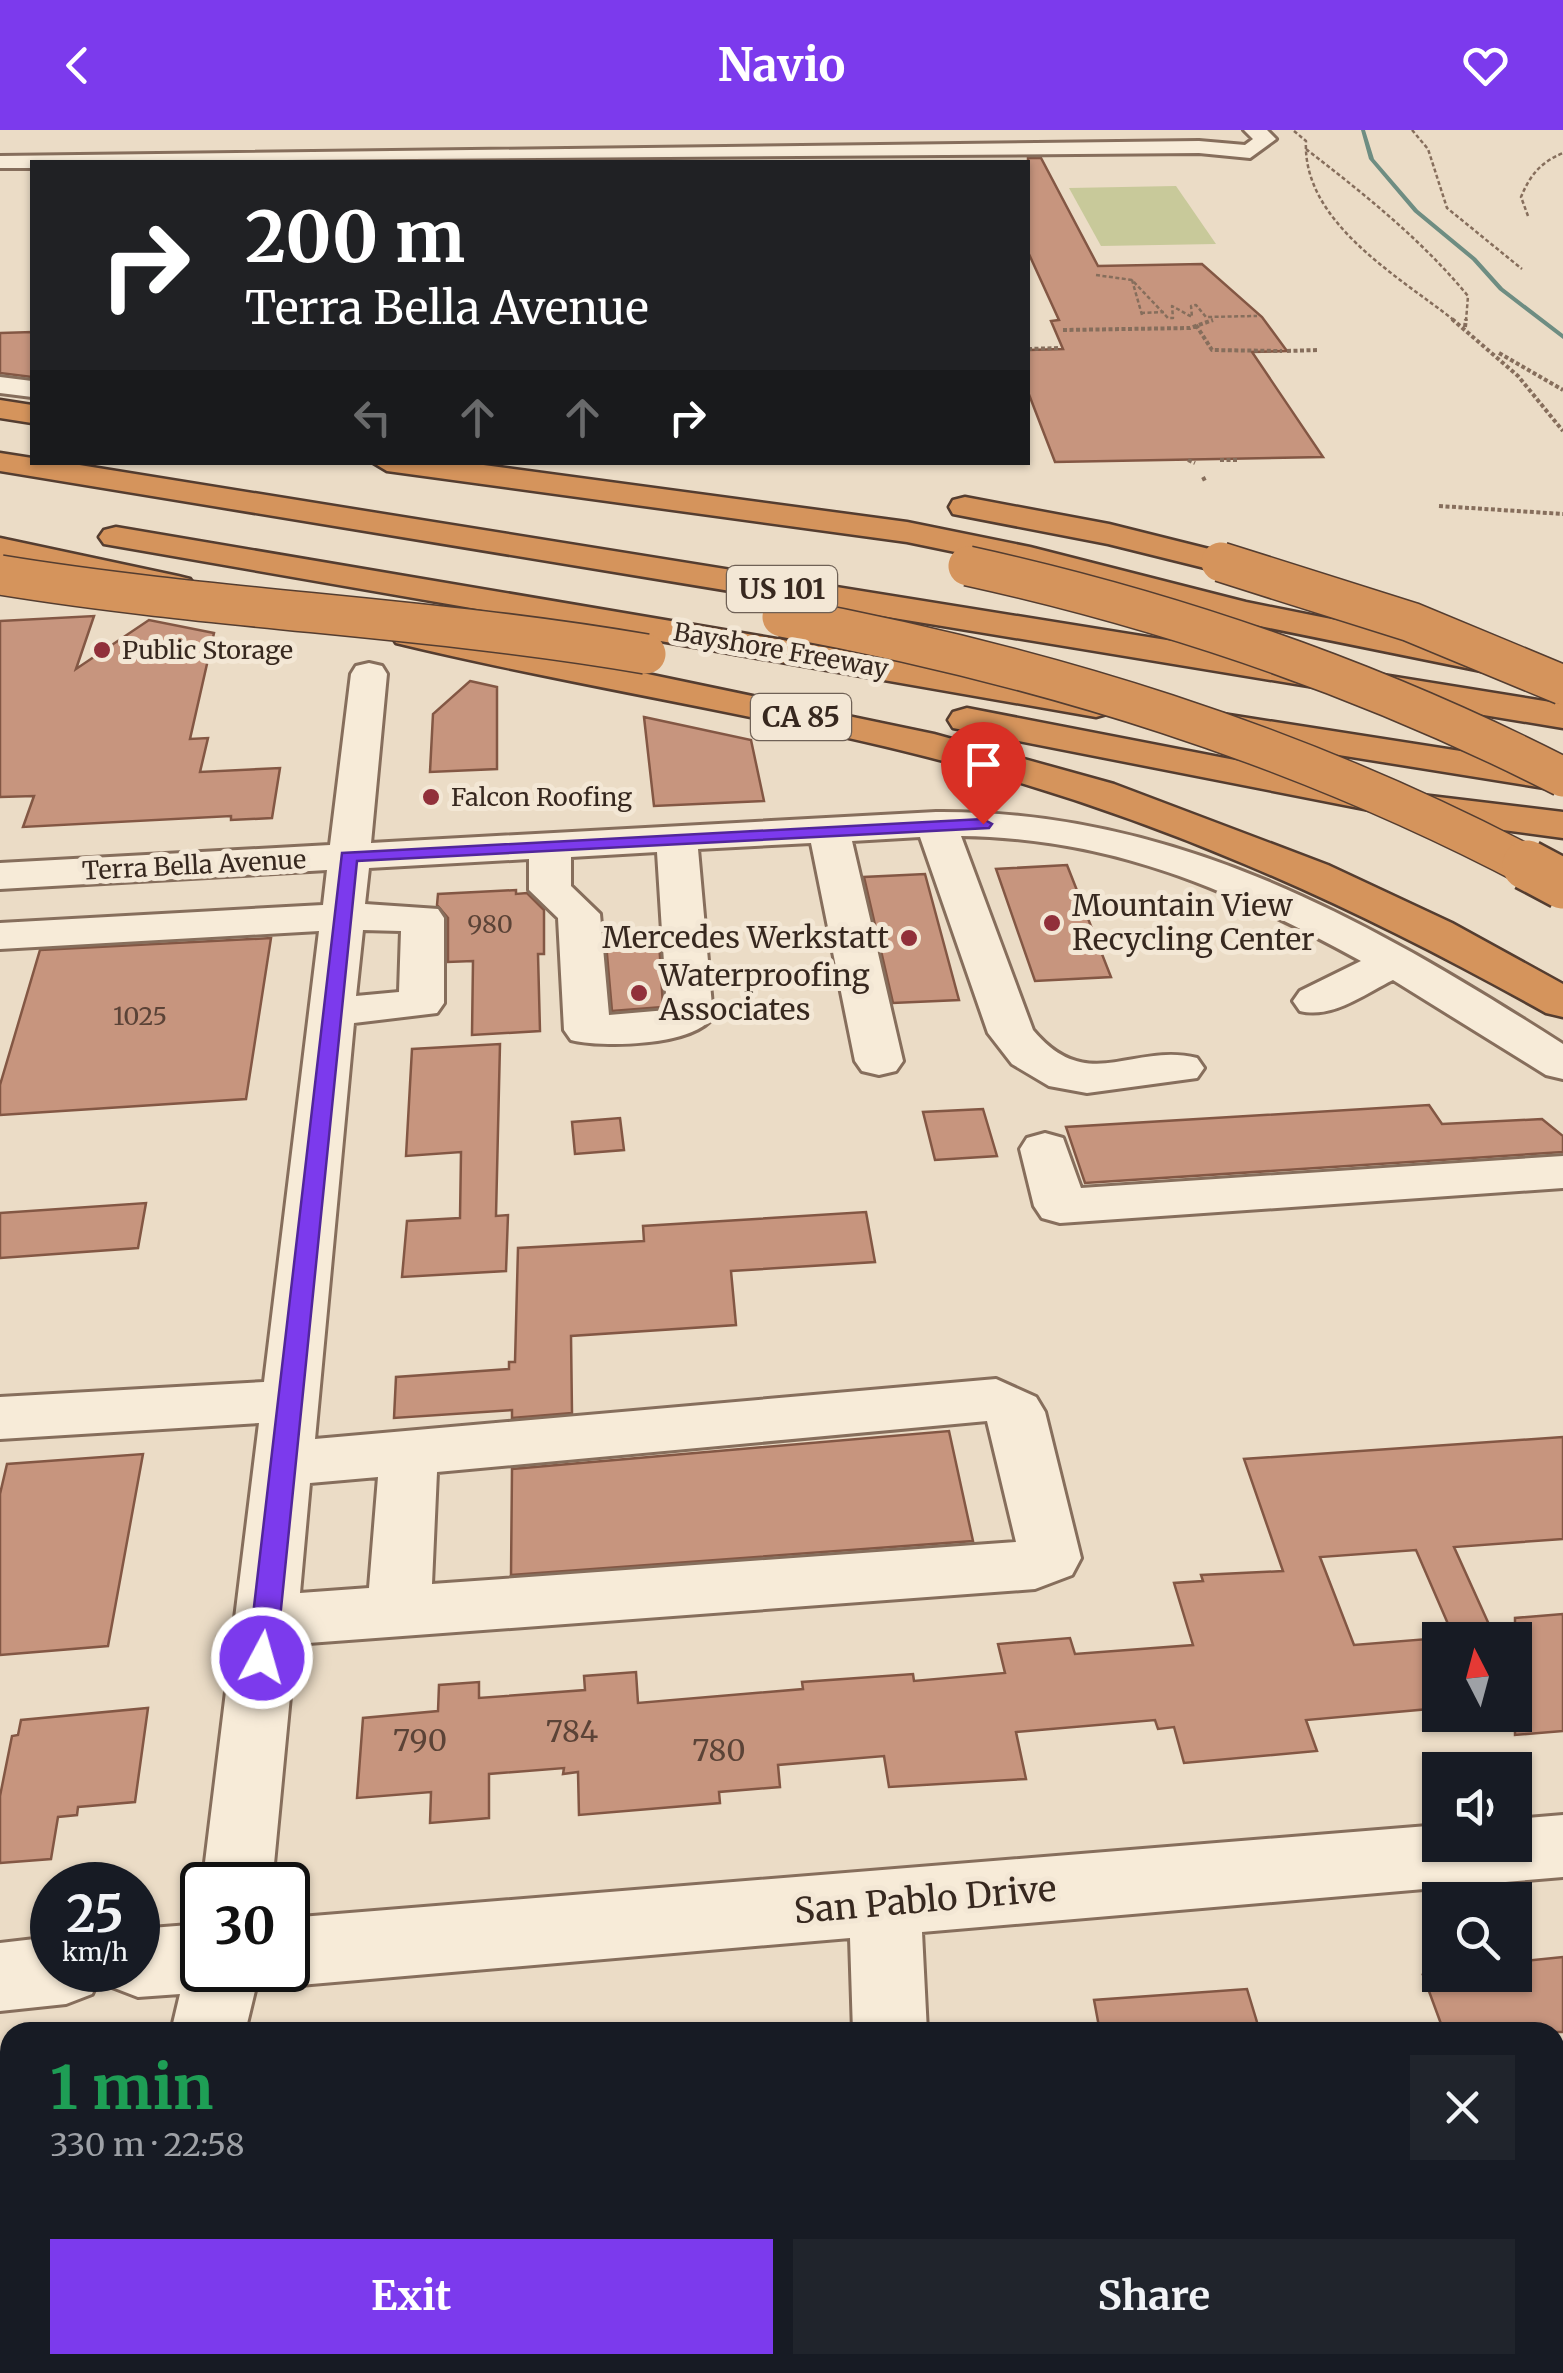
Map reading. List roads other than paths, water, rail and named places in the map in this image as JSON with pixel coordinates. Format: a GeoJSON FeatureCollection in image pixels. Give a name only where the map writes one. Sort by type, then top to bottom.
{"type":"FeatureCollection","features":[{"type":"Feature","properties":{"kind":"highway"},"geometry":{"type":"LineString","coordinates":[[0,408],[30,412]]}},
{"type":"Feature","properties":{"kind":"highway"},"geometry":{"type":"LineString","coordinates":[[0,435],[30,440]]}},
{"type":"Feature","properties":{"kind":"highway"},"geometry":{"type":"LineString","coordinates":[[0,449],[30,454]]}},
{"type":"Feature","properties":{"kind":"highway","name":"US 101"},"geometry":{"type":"LineString","coordinates":[[0,462],[1563,716]]}},
{"type":"Feature","properties":{"kind":"highway","name":"US 101"},"geometry":{"type":"LineString","coordinates":[[102,465],[1563,699]]}},
{"type":"Feature","properties":{"kind":"highway"},"geometry":{"type":"LineString","coordinates":[[409,465],[907,532],[1030,557],[1245,612],[1563,676]]}},
{"type":"Feature","properties":{"kind":"highway"},"geometry":{"type":"LineString","coordinates":[[594,465],[787,484]]}},
{"type":"Feature","properties":{"kind":"highway"},"geometry":{"type":"LineString","coordinates":[[0,477],[787,612],[983,656],[1172,710],[1360,782],[1563,884]]}},
{"type":"Feature","properties":{"kind":"highway"},"geometry":{"type":"LineString","coordinates":[[358,483],[752,530],[968,566],[1120,602],[1290,656],[1422,708],[1563,778]]}},
{"type":"Feature","properties":{"kind":"highway"},"geometry":{"type":"LineString","coordinates":[[0,488],[995,646],[1186,699],[1367,766],[1563,862]]}},
{"type":"Feature","properties":{"kind":"highway"},"geometry":{"type":"LineString","coordinates":[[933,502],[1108,534],[1221,562],[1411,622],[1563,685]]}},
{"type":"Feature","properties":{"kind":"highway","name":"Bayshore Freeway"},"geometry":{"type":"LineString","coordinates":[[0,517],[1163,716],[1563,778]]}},
{"type":"Feature","properties":{"kind":"highway","name":"CA 85"},"geometry":{"type":"LineString","coordinates":[[0,551],[850,727],[1020,768],[1176,820],[1313,874],[1436,933],[1563,1003]]}},
{"type":"Feature","properties":{"kind":"highway"},"geometry":{"type":"LineString","coordinates":[[0,576],[146,596],[502,629],[646,654],[1338,792],[1563,826]]}},
{"type":"Feature","properties":{"kind":"street"},"geometry":{"type":"LineString","coordinates":[[538,130],[538,156]]}},
{"type":"Feature","properties":{"kind":"street"},"geometry":{"type":"LineString","coordinates":[[630,130],[630,154]]}},
{"type":"Feature","properties":{"kind":"street"},"geometry":{"type":"LineString","coordinates":[[748,130],[753,153]]}},
{"type":"Feature","properties":{"kind":"street"},"geometry":{"type":"LineString","coordinates":[[122,160],[256,150],[312,155],[538,156],[1204,138],[1252,141]]}},
{"type":"Feature","properties":{"kind":"street"},"geometry":{"type":"LineString","coordinates":[[1,169],[30,167]]}},
{"type":"Feature","properties":{"kind":"street"},"geometry":{"type":"LineString","coordinates":[[1,169],[30,181]]}},
{"type":"Feature","properties":{"kind":"street"},"geometry":{"type":"LineString","coordinates":[[0,384],[30,389]]}},
{"type":"Feature","properties":{"kind":"street"},"geometry":{"type":"LineString","coordinates":[[240,1862],[369,674]]}},
{"type":"Feature","properties":{"kind":"street"},"geometry":{"type":"LineString","coordinates":[[931,824],[1011,1033],[1024,1052],[1068,1079],[1097,1080],[1180,1068]]}},
{"type":"Feature","properties":{"kind":"street","name":"Terra Bella Avenue"},"geometry":{"type":"LineString","coordinates":[[0,876],[348,856],[480,867],[550,846],[931,824],[1040,828],[1118,842],[1244,890],[1392,962],[1563,1066]]}},
{"type":"Feature","properties":{"kind":"street"},"geometry":{"type":"LineString","coordinates":[[829,830],[879,1061]]}},
{"type":"Feature","properties":{"kind":"street"},"geometry":{"type":"LineString","coordinates":[[550,846],[550,890],[579,914],[587,1030],[670,1025],[690,1017],[678,838]]}},
{"type":"Feature","properties":{"kind":"street"},"geometry":{"type":"LineString","coordinates":[[0,936],[342,917],[422,918],[421,1004],[332,1012]]}},
{"type":"Feature","properties":{"kind":"street"},"geometry":{"type":"LineString","coordinates":[[1316,1001],[1392,962]]}},
{"type":"Feature","properties":{"kind":"street"},"geometry":{"type":"LineString","coordinates":[[1045,1148],[1060,1206],[1563,1172]]}},
{"type":"Feature","properties":{"kind":"street"},"geometry":{"type":"LineString","coordinates":[[266,1620],[1035,1564],[1050,1558],[1016,1412],[996,1400],[283,1464]]}},
{"type":"Feature","properties":{"kind":"street"},"geometry":{"type":"LineString","coordinates":[[0,1418],[289,1401]]}},
{"type":"Feature","properties":{"kind":"street"},"geometry":{"type":"LineString","coordinates":[[399,1612],[409,1450]]}},
{"type":"Feature","properties":{"kind":"street","name":"San Pablo Drive"},"geometry":{"type":"LineString","coordinates":[[310,1950],[1563,1846]]}},
{"type":"Feature","properties":{"kind":"street"},"geometry":{"type":"LineString","coordinates":[[885,1904],[890,2022]]}},
{"type":"Feature","properties":{"kind":"street"},"geometry":{"type":"LineString","coordinates":[[0,1977],[30,1974]]}},
{"type":"Feature","properties":{"kind":"street"},"geometry":{"type":"LineString","coordinates":[[210,2022],[218,1992]]}},
{"type":"Feature","properties":{"kind":"waterway"},"geometry":{"type":"LineString","coordinates":[[1363,130],[1372,159],[1416,211],[1474,259],[1501,289],[1563,337]]}},
{"type":"Feature","properties":{"kind":"place","name":"Public Storage"},"geometry":{"type":"Point","coordinates":[102,650]}},
{"type":"Feature","properties":{"kind":"place","name":"Falcon Roofing"},"geometry":{"type":"Point","coordinates":[431,797]}},
{"type":"Feature","properties":{"kind":"place","name":"Mountain View Recycling Center"},"geometry":{"type":"Point","coordinates":[1052,923]}},
{"type":"Feature","properties":{"kind":"place","name":"Mercedes Werkstatt"},"geometry":{"type":"Point","coordinates":[909,938]}},
{"type":"Feature","properties":{"kind":"place","name":"Waterproofing Associates"},"geometry":{"type":"Point","coordinates":[639,993]}}]}
